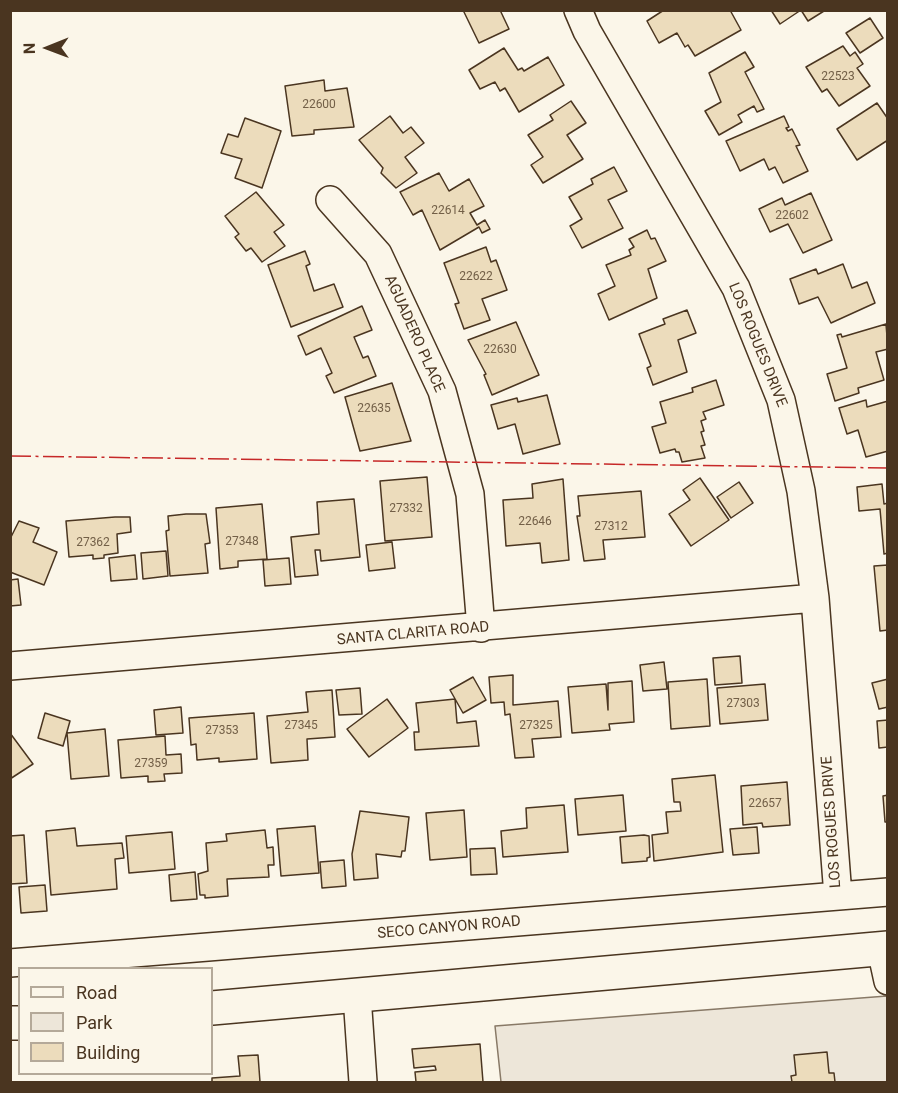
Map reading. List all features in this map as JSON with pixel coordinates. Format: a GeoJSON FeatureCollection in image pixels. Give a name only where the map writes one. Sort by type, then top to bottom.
{"type":"FeatureCollection","features":[{"type":"Feature","properties":{"kind":"main road"},"geometry":{"type":"LineString","coordinates":[[213,1008],[884,949]]}},
{"type":"Feature","properties":{"kind":"street","name":"LOS ROGUES DRIVE"},"geometry":{"type":"LineString","coordinates":[[578,10],[587,31],[740,298],[781,400],[801,491],[814,598],[838,896]]}},
{"type":"Feature","properties":{"kind":"street","name":"AGUADERO PLACE"},"geometry":{"type":"LineString","coordinates":[[330,200],[378,254],[442,391],[470,494],[481,628]]}},
{"type":"Feature","properties":{"kind":"street","name":"SANTA CLARITA ROAD"},"geometry":{"type":"LineString","coordinates":[[10,666],[481,628],[814,598]]}},
{"type":"Feature","properties":{"kind":"street","name":"SECO CANYON ROAD"},"geometry":{"type":"LineString","coordinates":[[10,963],[888,892]]}},
{"type":"Feature","properties":{"kind":"street"},"geometry":{"type":"LineString","coordinates":[[884,949],[888,981]]}},
{"type":"Feature","properties":{"kind":"street"},"geometry":{"type":"LineString","coordinates":[[357,996],[363,1083]]}},
{"type":"Feature","properties":{"kind":"green space"},"geometry":{"type":"Polygon","coordinates":[[[887,996],[887,1082],[501,1082],[495,1026],[887,996]]]}},
{"type":"Feature","properties":{"kind":"building"},"geometry":{"type":"Polygon","coordinates":[[[463,10],[500,10],[509,29],[479,43],[463,10]]]}},
{"type":"Feature","properties":{"kind":"building"},"geometry":{"type":"Polygon","coordinates":[[[664,10],[730,10],[741,30],[695,56],[688,45],[685,47],[677,33],[659,43],[647,21],[664,10]]]}},
{"type":"Feature","properties":{"kind":"building"},"geometry":{"type":"Polygon","coordinates":[[[771,10],[801,10],[780,24],[771,10]]]}},
{"type":"Feature","properties":{"kind":"building"},"geometry":{"type":"Polygon","coordinates":[[[801,10],[824,10],[824,11],[808,21],[801,10]]]}},
{"type":"Feature","properties":{"kind":"building"},"geometry":{"type":"Polygon","coordinates":[[[870,18],[883,38],[860,53],[846,33],[870,18]]]}},
{"type":"Feature","properties":{"kind":"building"},"geometry":{"type":"Polygon","coordinates":[[[843,46],[850,56],[855,52],[863,64],[857,68],[870,86],[839,106],[827,89],[822,92],[806,67],[843,46]]]}},
{"type":"Feature","properties":{"kind":"building"},"geometry":{"type":"Polygon","coordinates":[[[504,48],[518,70],[522,68],[524,71],[548,57],[564,85],[519,112],[505,88],[500,91],[495,82],[480,89],[469,70],[504,48]]]}},
{"type":"Feature","properties":{"kind":"building"},"geometry":{"type":"Polygon","coordinates":[[[745,52],[754,67],[745,72],[764,109],[757,112],[754,106],[738,115],[742,122],[719,135],[705,111],[721,102],[709,73],[745,52]]]}},
{"type":"Feature","properties":{"kind":"building"},"geometry":{"type":"Polygon","coordinates":[[[324,80],[325,91],[347,88],[354,127],[314,130],[314,134],[292,136],[285,86],[324,80]]]}},
{"type":"Feature","properties":{"kind":"building"},"geometry":{"type":"Polygon","coordinates":[[[571,101],[586,123],[567,135],[583,159],[543,183],[531,165],[543,157],[528,135],[553,120],[550,115],[571,101]]]}},
{"type":"Feature","properties":{"kind":"building"},"geometry":{"type":"Polygon","coordinates":[[[877,103],[888,119],[888,140],[857,160],[837,129],[877,103]]]}},
{"type":"Feature","properties":{"kind":"building"},"geometry":{"type":"Polygon","coordinates":[[[390,116],[403,133],[411,127],[424,143],[405,157],[417,173],[396,188],[381,173],[383,168],[359,140],[390,116]]]}},
{"type":"Feature","properties":{"kind":"building"},"geometry":{"type":"Polygon","coordinates":[[[784,116],[789,127],[786,128],[788,131],[792,129],[800,145],[796,146],[808,171],[783,183],[775,167],[769,170],[764,159],[740,171],[726,141],[784,116]]]}},
{"type":"Feature","properties":{"kind":"building"},"geometry":{"type":"Polygon","coordinates":[[[245,118],[281,131],[262,188],[235,178],[242,159],[221,153],[228,134],[238,137],[245,118]]]}},
{"type":"Feature","properties":{"kind":"building"},"geometry":{"type":"Polygon","coordinates":[[[614,167],[627,191],[608,200],[623,228],[582,248],[570,226],[582,219],[569,197],[593,184],[591,179],[614,167]]]}},
{"type":"Feature","properties":{"kind":"building"},"geometry":{"type":"Polygon","coordinates":[[[439,173],[449,191],[469,179],[484,206],[470,213],[477,225],[485,220],[490,229],[482,233],[479,227],[440,250],[422,210],[413,215],[400,192],[439,173]]]}},
{"type":"Feature","properties":{"kind":"building"},"geometry":{"type":"Polygon","coordinates":[[[256,192],[284,225],[274,232],[285,246],[262,262],[251,248],[246,251],[235,237],[239,234],[225,216],[256,192]]]}},
{"type":"Feature","properties":{"kind":"building"},"geometry":{"type":"Polygon","coordinates":[[[811,193],[832,240],[803,253],[788,224],[770,232],[759,209],[782,198],[785,205],[811,193]]]}},
{"type":"Feature","properties":{"kind":"building"},"geometry":{"type":"Polygon","coordinates":[[[647,230],[651,239],[655,238],[666,261],[648,269],[657,298],[609,320],[598,294],[615,286],[606,265],[631,255],[629,250],[634,247],[629,239],[647,230]]]}},
{"type":"Feature","properties":{"kind":"building"},"geometry":{"type":"Polygon","coordinates":[[[486,247],[491,262],[496,260],[507,290],[482,299],[490,320],[464,329],[455,304],[459,303],[444,263],[486,247]]]}},
{"type":"Feature","properties":{"kind":"building"},"geometry":{"type":"Polygon","coordinates":[[[305,251],[310,264],[306,266],[314,291],[334,284],[343,307],[291,327],[268,265],[305,251]]]}},
{"type":"Feature","properties":{"kind":"building"},"geometry":{"type":"Polygon","coordinates":[[[843,264],[852,288],[867,282],[875,303],[831,323],[818,297],[799,304],[790,279],[816,269],[818,274],[843,264]]]}},
{"type":"Feature","properties":{"kind":"building"},"geometry":{"type":"Polygon","coordinates":[[[362,306],[372,330],[354,337],[363,358],[368,356],[376,376],[334,393],[326,376],[332,373],[321,348],[306,355],[298,336],[362,306]]]}},
{"type":"Feature","properties":{"kind":"building"},"geometry":{"type":"Polygon","coordinates":[[[687,310],[696,333],[678,340],[687,372],[653,385],[647,368],[651,366],[639,334],[665,324],[663,319],[687,310]]]}},
{"type":"Feature","properties":{"kind":"building"},"geometry":{"type":"Polygon","coordinates":[[[516,322],[539,375],[492,395],[484,375],[486,374],[468,340],[516,322]]]}},
{"type":"Feature","properties":{"kind":"building"},"geometry":{"type":"Polygon","coordinates":[[[886,324],[888,349],[876,352],[884,380],[858,388],[859,393],[835,401],[827,374],[847,368],[837,335],[841,334],[842,337],[886,324]]]}},
{"type":"Feature","properties":{"kind":"building"},"geometry":{"type":"Polygon","coordinates":[[[716,380],[724,405],[703,412],[706,419],[701,421],[704,431],[701,432],[705,445],[701,446],[705,458],[682,462],[679,452],[675,449],[660,453],[652,427],[666,423],[660,402],[693,392],[692,388],[716,380]]]}},
{"type":"Feature","properties":{"kind":"building"},"geometry":{"type":"Polygon","coordinates":[[[392,383],[411,441],[360,451],[345,397],[392,383]]]}},
{"type":"Feature","properties":{"kind":"building"},"geometry":{"type":"Polygon","coordinates":[[[547,395],[560,444],[523,454],[515,424],[498,429],[491,405],[517,398],[518,402],[547,395]]]}},
{"type":"Feature","properties":{"kind":"building"},"geometry":{"type":"Polygon","coordinates":[[[866,400],[867,407],[888,401],[888,451],[866,457],[858,430],[847,434],[839,408],[866,400]]]}},
{"type":"Feature","properties":{"kind":"building"},"geometry":{"type":"Polygon","coordinates":[[[427,477],[432,537],[385,541],[380,481],[427,477]]]}},
{"type":"Feature","properties":{"kind":"building"},"geometry":{"type":"Polygon","coordinates":[[[700,478],[729,520],[691,546],[669,514],[690,500],[683,490],[700,478]]]}},
{"type":"Feature","properties":{"kind":"building"},"geometry":{"type":"Polygon","coordinates":[[[563,479],[569,560],[542,563],[540,543],[506,546],[503,500],[533,498],[532,484],[563,479]]]}},
{"type":"Feature","properties":{"kind":"building"},"geometry":{"type":"Polygon","coordinates":[[[739,482],[753,503],[731,518],[717,497],[739,482]]]}},
{"type":"Feature","properties":{"kind":"building"},"geometry":{"type":"Polygon","coordinates":[[[882,484],[884,504],[888,503],[888,553],[884,554],[880,509],[859,511],[857,487],[882,484]]]}},
{"type":"Feature","properties":{"kind":"building"},"geometry":{"type":"Polygon","coordinates":[[[641,491],[645,537],[603,540],[605,559],[584,561],[577,516],[580,516],[578,496],[641,491]]]}},
{"type":"Feature","properties":{"kind":"building"},"geometry":{"type":"Polygon","coordinates":[[[354,499],[360,557],[321,561],[320,550],[315,550],[318,575],[295,577],[291,537],[319,534],[317,502],[354,499]]]}},
{"type":"Feature","properties":{"kind":"building"},"geometry":{"type":"Polygon","coordinates":[[[262,504],[267,559],[238,561],[238,567],[220,569],[216,508],[262,504]]]}},
{"type":"Feature","properties":{"kind":"building"},"geometry":{"type":"Polygon","coordinates":[[[206,514],[210,543],[205,544],[208,573],[170,576],[166,531],[169,530],[168,516],[206,514]]]}},
{"type":"Feature","properties":{"kind":"building"},"geometry":{"type":"Polygon","coordinates":[[[130,517],[131,532],[117,534],[118,553],[93,559],[93,555],[69,557],[66,521],[130,517]]]}},
{"type":"Feature","properties":{"kind":"building"},"geometry":{"type":"Polygon","coordinates":[[[19,521],[39,528],[33,542],[57,552],[44,585],[10,572],[10,539],[19,521]]]}},
{"type":"Feature","properties":{"kind":"building"},"geometry":{"type":"Polygon","coordinates":[[[392,542],[395,568],[369,571],[366,545],[392,542]]]}},
{"type":"Feature","properties":{"kind":"building"},"geometry":{"type":"Polygon","coordinates":[[[166,551],[168,576],[143,579],[141,553],[166,551]]]}},
{"type":"Feature","properties":{"kind":"building"},"geometry":{"type":"Polygon","coordinates":[[[135,555],[137,579],[111,581],[109,558],[135,555]]]}},
{"type":"Feature","properties":{"kind":"building"},"geometry":{"type":"Polygon","coordinates":[[[289,558],[291,584],[265,586],[263,560],[289,558]]]}},
{"type":"Feature","properties":{"kind":"building"},"geometry":{"type":"Polygon","coordinates":[[[888,565],[888,630],[880,631],[874,566],[888,565]]]}},
{"type":"Feature","properties":{"kind":"building"},"geometry":{"type":"Polygon","coordinates":[[[18,579],[21,605],[10,606],[10,580],[18,579]]]}},
{"type":"Feature","properties":{"kind":"building"},"geometry":{"type":"Polygon","coordinates":[[[740,656],[742,683],[715,685],[713,658],[740,656]]]}},
{"type":"Feature","properties":{"kind":"building"},"geometry":{"type":"Polygon","coordinates":[[[664,662],[667,689],[643,691],[640,665],[664,662]]]}},
{"type":"Feature","properties":{"kind":"building"},"geometry":{"type":"Polygon","coordinates":[[[513,675],[513,705],[558,701],[561,737],[532,739],[534,757],[515,758],[510,714],[505,715],[504,702],[491,703],[489,677],[513,675]]]}},
{"type":"Feature","properties":{"kind":"building"},"geometry":{"type":"Polygon","coordinates":[[[473,677],[486,700],[463,713],[450,690],[473,677]]]}},
{"type":"Feature","properties":{"kind":"building"},"geometry":{"type":"Polygon","coordinates":[[[707,679],[710,726],[671,729],[668,682],[707,679]]]}},
{"type":"Feature","properties":{"kind":"building"},"geometry":{"type":"Polygon","coordinates":[[[888,679],[888,707],[879,709],[872,683],[888,679]]]}},
{"type":"Feature","properties":{"kind":"building"},"geometry":{"type":"Polygon","coordinates":[[[632,681],[634,722],[609,724],[610,730],[572,733],[568,687],[606,684],[608,710],[608,683],[632,681]]]}},
{"type":"Feature","properties":{"kind":"building"},"geometry":{"type":"Polygon","coordinates":[[[765,684],[768,720],[720,724],[717,688],[765,684]]]}},
{"type":"Feature","properties":{"kind":"building"},"geometry":{"type":"Polygon","coordinates":[[[360,688],[362,714],[339,715],[336,690],[360,688]]]}},
{"type":"Feature","properties":{"kind":"building"},"geometry":{"type":"Polygon","coordinates":[[[332,690],[335,737],[307,739],[308,760],[271,763],[267,716],[308,712],[306,692],[332,690]]]}},
{"type":"Feature","properties":{"kind":"building"},"geometry":{"type":"Polygon","coordinates":[[[387,699],[408,728],[369,757],[347,729],[387,699]]]}},
{"type":"Feature","properties":{"kind":"building"},"geometry":{"type":"Polygon","coordinates":[[[455,699],[457,723],[476,721],[479,746],[415,750],[414,732],[419,732],[416,703],[455,699]]]}},
{"type":"Feature","properties":{"kind":"building"},"geometry":{"type":"Polygon","coordinates":[[[181,707],[183,733],[156,735],[154,710],[181,707]]]}},
{"type":"Feature","properties":{"kind":"building"},"geometry":{"type":"Polygon","coordinates":[[[45,713],[70,721],[63,746],[38,738],[45,713]]]}},
{"type":"Feature","properties":{"kind":"building"},"geometry":{"type":"Polygon","coordinates":[[[254,713],[257,759],[219,762],[219,758],[197,760],[196,744],[191,745],[189,718],[254,713]]]}},
{"type":"Feature","properties":{"kind":"building"},"geometry":{"type":"Polygon","coordinates":[[[888,720],[888,747],[879,748],[877,721],[888,720]]]}},
{"type":"Feature","properties":{"kind":"building"},"geometry":{"type":"Polygon","coordinates":[[[105,729],[109,776],[71,779],[67,733],[105,729]]]}},
{"type":"Feature","properties":{"kind":"building"},"geometry":{"type":"Polygon","coordinates":[[[10,733],[33,764],[10,779],[10,733]]]}},
{"type":"Feature","properties":{"kind":"building"},"geometry":{"type":"Polygon","coordinates":[[[165,736],[166,755],[181,754],[182,773],[164,774],[165,781],[148,782],[148,776],[121,778],[118,740],[165,736]]]}},
{"type":"Feature","properties":{"kind":"building"},"geometry":{"type":"Polygon","coordinates":[[[715,775],[723,852],[654,861],[652,835],[668,833],[666,812],[681,811],[680,802],[674,802],[672,779],[715,775]]]}},
{"type":"Feature","properties":{"kind":"building"},"geometry":{"type":"Polygon","coordinates":[[[787,782],[790,825],[763,827],[762,823],[743,825],[741,786],[787,782]]]}},
{"type":"Feature","properties":{"kind":"building"},"geometry":{"type":"Polygon","coordinates":[[[623,795],[626,831],[578,835],[575,799],[623,795]]]}},
{"type":"Feature","properties":{"kind":"building"},"geometry":{"type":"Polygon","coordinates":[[[888,795],[888,822],[885,822],[883,796],[888,795]]]}},
{"type":"Feature","properties":{"kind":"building"},"geometry":{"type":"Polygon","coordinates":[[[564,805],[568,852],[503,857],[501,831],[527,828],[526,808],[564,805]]]}},
{"type":"Feature","properties":{"kind":"building"},"geometry":{"type":"Polygon","coordinates":[[[464,810],[467,857],[430,860],[426,813],[464,810]]]}},
{"type":"Feature","properties":{"kind":"building"},"geometry":{"type":"Polygon","coordinates":[[[360,811],[409,817],[405,851],[402,851],[401,857],[376,854],[378,878],[354,880],[352,854],[360,811]]]}},
{"type":"Feature","properties":{"kind":"building"},"geometry":{"type":"Polygon","coordinates":[[[315,826],[319,873],[281,876],[277,829],[315,826]]]}},
{"type":"Feature","properties":{"kind":"building"},"geometry":{"type":"Polygon","coordinates":[[[757,827],[759,853],[733,855],[730,829],[757,827]]]}},
{"type":"Feature","properties":{"kind":"building"},"geometry":{"type":"Polygon","coordinates":[[[75,828],[77,846],[122,843],[124,858],[115,859],[117,889],[51,895],[46,831],[75,828]]]}},
{"type":"Feature","properties":{"kind":"building"},"geometry":{"type":"Polygon","coordinates":[[[265,830],[267,848],[273,847],[274,865],[268,865],[269,877],[227,879],[228,896],[205,898],[205,895],[200,895],[198,874],[208,871],[206,843],[227,841],[226,834],[265,830]]]}},
{"type":"Feature","properties":{"kind":"building"},"geometry":{"type":"Polygon","coordinates":[[[172,832],[175,869],[129,873],[126,836],[172,832]]]}},
{"type":"Feature","properties":{"kind":"building"},"geometry":{"type":"Polygon","coordinates":[[[24,835],[27,883],[10,884],[10,836],[24,835]]]}},
{"type":"Feature","properties":{"kind":"building"},"geometry":{"type":"Polygon","coordinates":[[[649,836],[650,857],[647,861],[622,863],[620,837],[649,836]]]}},
{"type":"Feature","properties":{"kind":"building"},"geometry":{"type":"Polygon","coordinates":[[[495,848],[497,874],[471,875],[470,849],[495,848]]]}},
{"type":"Feature","properties":{"kind":"building"},"geometry":{"type":"Polygon","coordinates":[[[344,860],[346,886],[322,888],[320,862],[344,860]]]}},
{"type":"Feature","properties":{"kind":"building"},"geometry":{"type":"Polygon","coordinates":[[[195,872],[197,899],[171,901],[169,875],[195,872]]]}},
{"type":"Feature","properties":{"kind":"building"},"geometry":{"type":"Polygon","coordinates":[[[45,885],[47,911],[21,913],[19,887],[45,885]]]}},
{"type":"Feature","properties":{"kind":"building"},"geometry":{"type":"Polygon","coordinates":[[[480,1044],[483,1082],[416,1082],[415,1072],[436,1070],[435,1066],[414,1068],[412,1049],[480,1044]]]}},
{"type":"Feature","properties":{"kind":"building"},"geometry":{"type":"Polygon","coordinates":[[[827,1052],[829,1073],[834,1073],[835,1082],[792,1082],[791,1076],[796,1075],[794,1055],[827,1052]]]}},
{"type":"Feature","properties":{"kind":"building"},"geometry":{"type":"Polygon","coordinates":[[[258,1055],[260,1082],[212,1082],[212,1078],[240,1076],[238,1056],[258,1055]]]}},
{"type":"Feature","properties":{"kind":"power"},"geometry":{"type":"LineString","coordinates":[[10,456],[888,468]]}}]}
